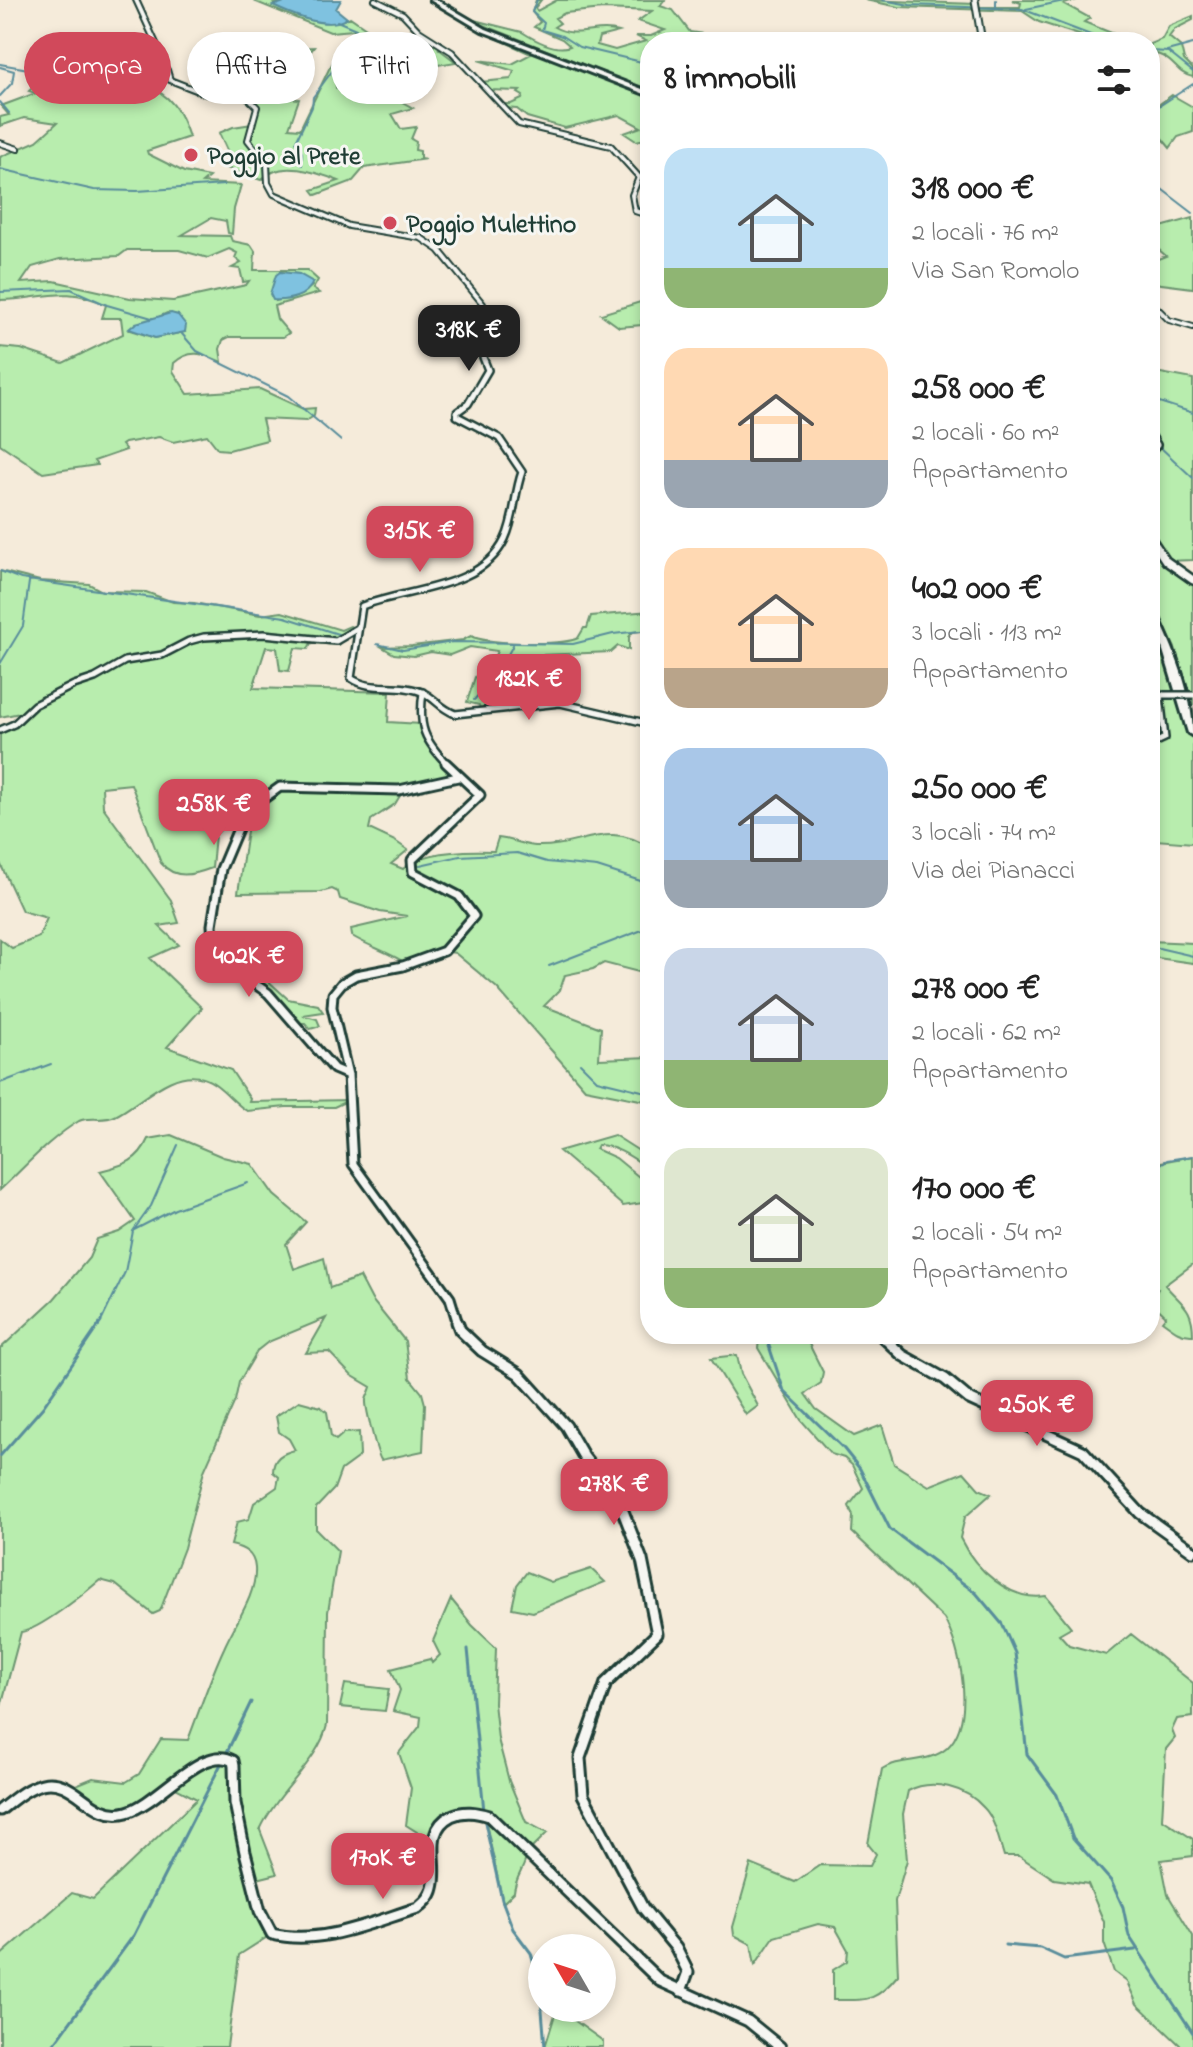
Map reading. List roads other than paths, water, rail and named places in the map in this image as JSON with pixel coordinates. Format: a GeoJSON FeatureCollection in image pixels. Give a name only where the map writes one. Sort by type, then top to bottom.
{"type":"FeatureCollection","features":[{"type":"Feature","properties":{"kind":"highway"},"geometry":{"type":"LineString","coordinates":[[436,0],[487,31],[640,89]]}},
{"type":"Feature","properties":{"kind":"highway"},"geometry":{"type":"LineString","coordinates":[[1160,617],[1176,650],[1193,706]]}},
{"type":"Feature","properties":{"kind":"highway"},"geometry":{"type":"LineString","coordinates":[[1160,631],[1193,733]]}},
{"type":"Feature","properties":{"kind":"street"},"geometry":{"type":"LineString","coordinates":[[136,0],[159,50],[155,56],[167,70],[170,80],[206,94],[246,96],[257,107],[248,140],[267,164],[268,183],[274,194],[340,223],[421,238],[432,244],[483,304],[485,314],[479,347],[488,370],[468,404],[457,412],[457,416],[496,436],[508,447],[511,459],[522,472],[514,484],[511,528],[499,551],[457,579],[362,606],[360,632],[350,671],[355,682],[372,687],[408,688],[423,692],[437,699],[443,709],[455,714],[560,703],[640,722]]}},
{"type":"Feature","properties":{"kind":"street"},"geometry":{"type":"LineString","coordinates":[[375,0],[403,14],[419,31],[452,52],[519,124],[614,148],[639,177],[632,195],[635,211],[640,213]]}},
{"type":"Feature","properties":{"kind":"street"},"geometry":{"type":"LineString","coordinates":[[976,6],[980,32]]}},
{"type":"Feature","properties":{"kind":"street"},"geometry":{"type":"LineString","coordinates":[[0,143],[18,149]]}},
{"type":"Feature","properties":{"kind":"street"},"geometry":{"type":"LineString","coordinates":[[1160,311],[1169,320],[1193,327]]}},
{"type":"Feature","properties":{"kind":"street"},"geometry":{"type":"LineString","coordinates":[[1160,552],[1166,561],[1193,580]]}},
{"type":"Feature","properties":{"kind":"street"},"geometry":{"type":"LineString","coordinates":[[0,730],[14,724],[34,705],[74,685],[95,678],[125,661],[162,655],[189,641],[286,634],[336,641],[358,628]]}},
{"type":"Feature","properties":{"kind":"street"},"geometry":{"type":"LineString","coordinates":[[423,692],[421,724],[437,751],[479,799],[412,860],[413,872],[459,896],[474,916],[444,951],[403,966],[356,975],[337,988],[332,1007],[348,1075],[355,1170],[450,1298],[460,1330],[482,1351],[519,1374],[566,1426],[584,1457],[627,1515],[642,1560],[657,1634],[606,1683],[580,1758],[580,1779],[583,1795],[643,1908],[682,1956],[688,1972],[681,1991]]}},
{"type":"Feature","properties":{"kind":"street"},"geometry":{"type":"LineString","coordinates":[[1160,740],[1165,738],[1162,695],[1193,695]]}},
{"type":"Feature","properties":{"kind":"street"},"geometry":{"type":"LineString","coordinates":[[348,1075],[334,1069],[324,1053],[307,1041],[268,993],[229,966],[219,955],[212,925],[221,869],[245,812],[280,787],[399,790],[458,777]]}},
{"type":"Feature","properties":{"kind":"street"},"geometry":{"type":"LineString","coordinates":[[890,1344],[902,1355],[945,1379],[969,1399],[1083,1451],[1140,1513],[1193,1551]]}},
{"type":"Feature","properties":{"kind":"street"},"geometry":{"type":"LineString","coordinates":[[0,1810],[21,1793],[51,1783],[66,1789],[102,1813],[127,1813],[167,1790],[205,1758],[222,1755],[233,1761],[237,1773],[235,1804],[259,1916],[272,1934],[293,1939],[350,1928],[418,1908],[428,1902],[436,1880],[433,1842],[444,1822],[470,1809],[489,1816],[660,1981],[748,2021],[780,2047]]}},
{"type":"Feature","properties":{"kind":"water"},"geometry":{"type":"Polygon","coordinates":[[[290,0],[341,0],[336,9],[347,18],[339,22],[321,22],[273,6],[290,0]]]}},
{"type":"Feature","properties":{"kind":"water"},"geometry":{"type":"Polygon","coordinates":[[[280,272],[299,274],[313,282],[296,297],[273,300],[270,294],[276,275],[280,272]]]}},
{"type":"Feature","properties":{"kind":"water"},"geometry":{"type":"Polygon","coordinates":[[[171,313],[178,315],[186,325],[185,332],[155,338],[129,329],[136,323],[171,313]]]}},
{"type":"Feature","properties":{"kind":"waterway"},"geometry":{"type":"LineString","coordinates":[[537,0],[532,12],[544,23],[542,30],[562,36],[579,47],[640,62]]}},
{"type":"Feature","properties":{"kind":"waterway"},"geometry":{"type":"LineString","coordinates":[[882,0],[910,5],[1022,9],[1083,32]]}},
{"type":"Feature","properties":{"kind":"waterway"},"geometry":{"type":"LineString","coordinates":[[996,0],[996,8]]}},
{"type":"Feature","properties":{"kind":"waterway"},"geometry":{"type":"LineString","coordinates":[[1026,9],[1069,0]]}},
{"type":"Feature","properties":{"kind":"waterway"},"geometry":{"type":"LineString","coordinates":[[302,165],[302,153],[296,141],[312,107],[313,97],[358,36],[356,29],[337,21]]}},
{"type":"Feature","properties":{"kind":"waterway"},"geometry":{"type":"LineString","coordinates":[[1167,51],[1193,44]]}},
{"type":"Feature","properties":{"kind":"waterway"},"geometry":{"type":"LineString","coordinates":[[1160,52],[1168,52],[1193,72]]}},
{"type":"Feature","properties":{"kind":"waterway"},"geometry":{"type":"LineString","coordinates":[[0,64],[24,68]]}},
{"type":"Feature","properties":{"kind":"waterway"},"geometry":{"type":"LineString","coordinates":[[0,67],[14,71],[12,83],[0,96]]}},
{"type":"Feature","properties":{"kind":"waterway"},"geometry":{"type":"LineString","coordinates":[[1160,105],[1193,84]]}},
{"type":"Feature","properties":{"kind":"waterway"},"geometry":{"type":"LineString","coordinates":[[0,102],[9,113]]}},
{"type":"Feature","properties":{"kind":"waterway"},"geometry":{"type":"LineString","coordinates":[[0,169],[94,190],[137,191],[224,185]]}},
{"type":"Feature","properties":{"kind":"waterway"},"geometry":{"type":"LineString","coordinates":[[1160,188],[1193,213]]}},
{"type":"Feature","properties":{"kind":"waterway"},"geometry":{"type":"LineString","coordinates":[[0,292],[71,289],[107,305],[152,318]]}},
{"type":"Feature","properties":{"kind":"waterway"},"geometry":{"type":"LineString","coordinates":[[182,334],[197,351],[288,396],[341,441]]}},
{"type":"Feature","properties":{"kind":"waterway"},"geometry":{"type":"LineString","coordinates":[[1160,402],[1193,413]]}},
{"type":"Feature","properties":{"kind":"waterway"},"geometry":{"type":"LineString","coordinates":[[1160,447],[1193,478]]}},
{"type":"Feature","properties":{"kind":"waterway"},"geometry":{"type":"LineString","coordinates":[[0,571],[21,579],[285,617],[341,635]]}},
{"type":"Feature","properties":{"kind":"waterway"},"geometry":{"type":"LineString","coordinates":[[0,664],[23,626],[29,582]]}},
{"type":"Feature","properties":{"kind":"waterway"},"geometry":{"type":"LineString","coordinates":[[377,644],[403,650],[453,642],[573,644],[640,631]]}},
{"type":"Feature","properties":{"kind":"waterway"},"geometry":{"type":"LineString","coordinates":[[474,700],[500,669],[513,645]]}},
{"type":"Feature","properties":{"kind":"waterway"},"geometry":{"type":"LineString","coordinates":[[420,865],[460,856],[517,853],[547,862],[597,867],[640,881]]}},
{"type":"Feature","properties":{"kind":"waterway"},"geometry":{"type":"LineString","coordinates":[[549,966],[640,931]]}},
{"type":"Feature","properties":{"kind":"waterway"},"geometry":{"type":"LineString","coordinates":[[1160,948],[1193,956]]}},
{"type":"Feature","properties":{"kind":"waterway"},"geometry":{"type":"LineString","coordinates":[[580,1063],[597,1080],[640,1091]]}},
{"type":"Feature","properties":{"kind":"waterway"},"geometry":{"type":"LineString","coordinates":[[0,1083],[51,1064]]}},
{"type":"Feature","properties":{"kind":"waterway"},"geometry":{"type":"LineString","coordinates":[[101,1322],[125,1272],[133,1231],[151,1206],[178,1145]]}},
{"type":"Feature","properties":{"kind":"waterway"},"geometry":{"type":"LineString","coordinates":[[1160,1165],[1167,1160],[1193,1156]]}},
{"type":"Feature","properties":{"kind":"waterway"},"geometry":{"type":"LineString","coordinates":[[134,1230],[175,1209],[248,1183]]}},
{"type":"Feature","properties":{"kind":"waterway"},"geometry":{"type":"LineString","coordinates":[[0,1456],[43,1407],[101,1322]]}},
{"type":"Feature","properties":{"kind":"waterway"},"geometry":{"type":"LineString","coordinates":[[768,1344],[784,1391],[844,1449],[860,1469],[890,1529],[976,1593],[1002,1624],[1015,1653],[1027,1754],[1057,1795],[1073,1838],[1111,1881],[1123,1907],[1129,1936],[1193,2033]]}},
{"type":"Feature","properties":{"kind":"waterway"},"geometry":{"type":"LineString","coordinates":[[468,1649],[484,1811]]}},
{"type":"Feature","properties":{"kind":"waterway"},"geometry":{"type":"LineString","coordinates":[[226,1754],[251,1702]]}},
{"type":"Feature","properties":{"kind":"waterway"},"geometry":{"type":"LineString","coordinates":[[52,2047],[134,1935],[223,1760]]}},
{"type":"Feature","properties":{"kind":"waterway"},"geometry":{"type":"LineString","coordinates":[[484,1818],[502,1900],[513,1929],[531,1953],[540,1985],[545,2047]]}},
{"type":"Feature","properties":{"kind":"waterway"},"geometry":{"type":"LineString","coordinates":[[1005,1945],[1040,1948],[1064,1959],[1135,1950]]}},
{"type":"Feature","properties":{"kind":"place","name":"Poggio al Prete"},"geometry":{"type":"Point","coordinates":[191,155]}},
{"type":"Feature","properties":{"kind":"place","name":"Poggio Mulettino"},"geometry":{"type":"Point","coordinates":[390,223]}}]}
